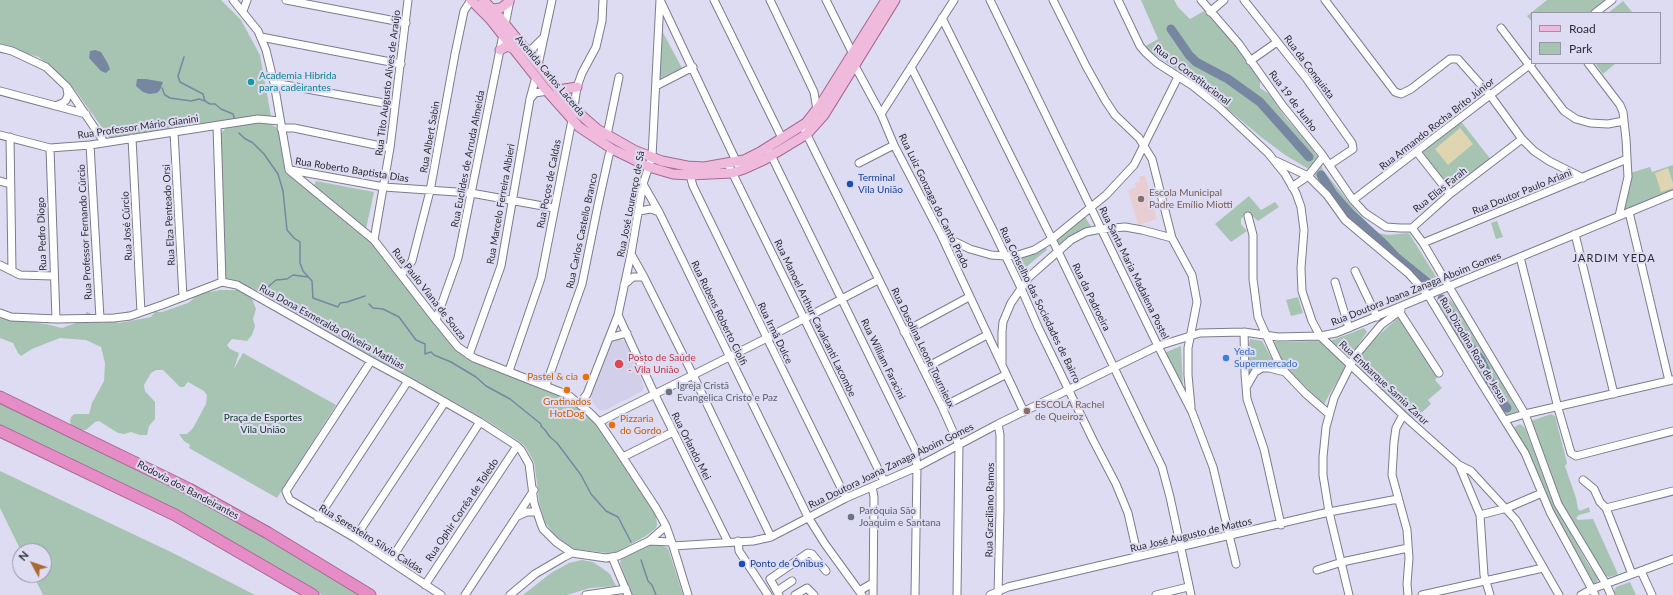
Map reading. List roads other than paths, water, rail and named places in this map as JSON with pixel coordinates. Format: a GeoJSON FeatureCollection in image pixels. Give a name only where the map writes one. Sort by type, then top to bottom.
{"type":"FeatureCollection","features":[{"type":"Feature","properties":{"kind":"highway","name":"Rodovia dos Bandeirantes"},"geometry":{"type":"LineString","coordinates":[[0,397],[189,489],[268,533],[370,595]]}},
{"type":"Feature","properties":{"kind":"highway"},"geometry":{"type":"LineString","coordinates":[[0,432],[175,515],[313,595]]}},
{"type":"Feature","properties":{"kind":"main road","name":"Avenida Carlos Lacerda"},"geometry":{"type":"LineString","coordinates":[[471,0],[490,19],[547,91],[579,127],[612,149],[649,167],[673,174],[690,175],[734,167],[744,160],[769,152],[804,130],[824,115],[855,66],[884,5]]}},
{"type":"Feature","properties":{"kind":"main road","name":"Avenida Carlos Lacerda"},"geometry":{"type":"LineString","coordinates":[[483,0],[505,24],[573,108],[597,129],[634,150],[652,157],[687,166],[734,167]]}},
{"type":"Feature","properties":{"kind":"main road","name":"Avenida Carlos Lacerda"},"geometry":{"type":"LineString","coordinates":[[769,152],[782,138],[804,130],[884,5],[895,0]]}},
{"type":"Feature","properties":{"kind":"main road"},"geometry":{"type":"LineString","coordinates":[[492,9],[501,8],[510,1]]}},
{"type":"Feature","properties":{"kind":"main road"},"geometry":{"type":"LineString","coordinates":[[500,50],[507,46],[512,48]]}},
{"type":"Feature","properties":{"kind":"main road"},"geometry":{"type":"LineString","coordinates":[[558,90],[577,86]]}},
{"type":"Feature","properties":{"kind":"main road"},"geometry":{"type":"LineString","coordinates":[[570,131],[579,127]]}},
{"type":"Feature","properties":{"kind":"street"},"geometry":{"type":"LineString","coordinates":[[233,0],[261,37],[274,83],[288,170]]}},
{"type":"Feature","properties":{"kind":"street"},"geometry":{"type":"LineString","coordinates":[[243,12],[247,0]]}},
{"type":"Feature","properties":{"kind":"street"},"geometry":{"type":"LineString","coordinates":[[286,0],[406,23]]}},
{"type":"Feature","properties":{"kind":"street","name":"Rua Tito Augusto Alves de Araújo"},"geometry":{"type":"LineString","coordinates":[[374,240],[390,148],[408,0]]}},
{"type":"Feature","properties":{"kind":"street","name":"Rua Albert Sabin"},"geometry":{"type":"LineString","coordinates":[[401,274],[408,268],[412,261],[430,191],[464,11],[471,0]]}},
{"type":"Feature","properties":{"kind":"street"},"geometry":{"type":"LineString","coordinates":[[538,65],[552,0]]}},
{"type":"Feature","properties":{"kind":"street","name":"Rua Poços de Caldas"},"geometry":{"type":"LineString","coordinates":[[509,371],[541,278],[570,131],[577,86],[596,47],[602,21],[604,0]]}},
{"type":"Feature","properties":{"kind":"street","name":"Rua Manoel Arthur Cavalcanti Lacombe"},"geometry":{"type":"LineString","coordinates":[[660,0],[693,67],[734,167],[805,319],[884,481]]}},
{"type":"Feature","properties":{"kind":"street","name":"Rua José Lourenço de Sá"},"geometry":{"type":"LineString","coordinates":[[580,403],[587,394],[618,315],[631,254],[643,184],[652,157],[660,0]]}},
{"type":"Feature","properties":{"kind":"street"},"geometry":{"type":"LineString","coordinates":[[714,0],[782,138]]}},
{"type":"Feature","properties":{"kind":"street"},"geometry":{"type":"LineString","coordinates":[[770,0],[814,92],[817,110]]}},
{"type":"Feature","properties":{"kind":"street","name":"Rua Luiz Gonzaga do Canto Prado"},"geometry":{"type":"LineString","coordinates":[[826,0],[853,54],[855,66],[881,114],[894,145],[941,236],[1024,412]]}},
{"type":"Feature","properties":{"kind":"street"},"geometry":{"type":"LineString","coordinates":[[881,114],[954,0]]}},
{"type":"Feature","properties":{"kind":"street","name":"Rua Santa Maria Madalena Postel"},"geometry":{"type":"LineString","coordinates":[[990,0],[1158,346],[1192,412],[1213,466],[1236,564]]}},
{"type":"Feature","properties":{"kind":"street"},"geometry":{"type":"LineString","coordinates":[[1053,0],[1101,93],[1115,115],[1140,138],[1152,159],[1172,238],[1192,274],[1197,302],[1192,335],[1188,348],[1192,412]]}},
{"type":"Feature","properties":{"kind":"street","name":"Rua O Constitucional"},"geometry":{"type":"LineString","coordinates":[[1118,0],[1140,46],[1146,53],[1178,77],[1193,86],[1219,107],[1274,160],[1285,174],[1294,190]]}},
{"type":"Feature","properties":{"kind":"street"},"geometry":{"type":"LineString","coordinates":[[1210,12],[1224,0]]}},
{"type":"Feature","properties":{"kind":"street","name":"Rua da Conquista"},"geometry":{"type":"LineString","coordinates":[[1244,0],[1352,142],[1353,149],[1329,165]]}},
{"type":"Feature","properties":{"kind":"street"},"geometry":{"type":"LineString","coordinates":[[1325,0],[1395,92],[1401,94],[1411,89],[1442,65],[1450,60],[1458,59],[1490,96],[1522,140],[1541,157],[1583,178]]}},
{"type":"Feature","properties":{"kind":"street"},"geometry":{"type":"LineString","coordinates":[[1596,12],[1612,0]]}},
{"type":"Feature","properties":{"kind":"street","name":"Rua Euclides de Arruda Almeida"},"geometry":{"type":"LineString","coordinates":[[436,320],[458,258],[510,1]]}},
{"type":"Feature","properties":{"kind":"street","name":"Rua 19 de Junho"},"geometry":{"type":"LineString","coordinates":[[1201,1],[1239,44],[1282,106],[1323,157],[1353,200],[1365,213]]}},
{"type":"Feature","properties":{"kind":"street","name":"Rua da Padroeira"},"geometry":{"type":"LineString","coordinates":[[942,18],[1058,251],[1162,467],[1191,595]]}},
{"type":"Feature","properties":{"kind":"street"},"geometry":{"type":"LineString","coordinates":[[658,29],[673,26]]}},
{"type":"Feature","properties":{"kind":"street"},"geometry":{"type":"LineString","coordinates":[[1501,28],[1530,64],[1556,103],[1564,111],[1576,119],[1590,123],[1600,124],[1624,121]]}},
{"type":"Feature","properties":{"kind":"street"},"geometry":{"type":"LineString","coordinates":[[261,37],[401,64]]}},
{"type":"Feature","properties":{"kind":"street"},"geometry":{"type":"LineString","coordinates":[[526,50],[534,49],[544,38]]}},
{"type":"Feature","properties":{"kind":"street"},"geometry":{"type":"LineString","coordinates":[[1250,61],[1277,42]]}},
{"type":"Feature","properties":{"kind":"street"},"geometry":{"type":"LineString","coordinates":[[0,48],[12,51],[46,66],[67,86],[104,142]]}},
{"type":"Feature","properties":{"kind":"street","name":"Rua Armando Rocha Brito Júnior"},"geometry":{"type":"LineString","coordinates":[[1353,200],[1530,64]]}},
{"type":"Feature","properties":{"kind":"street"},"geometry":{"type":"LineString","coordinates":[[1589,64],[1620,105],[1624,121],[1628,177],[1619,216]]}},
{"type":"Feature","properties":{"kind":"street"},"geometry":{"type":"LineString","coordinates":[[656,86],[693,67]]}},
{"type":"Feature","properties":{"kind":"street","name":"Rua Conselho das Sociedades de Bairro"},"geometry":{"type":"LineString","coordinates":[[911,67],[1022,288],[1038,327],[1126,507],[1138,557]]}},
{"type":"Feature","properties":{"kind":"street","name":"Rua Marcelo Ferreira Albieri"},"geometry":{"type":"LineString","coordinates":[[469,355],[501,266],[530,99],[536,77]]}},
{"type":"Feature","properties":{"kind":"street"},"geometry":{"type":"LineString","coordinates":[[607,135],[619,77]]}},
{"type":"Feature","properties":{"kind":"street"},"geometry":{"type":"LineString","coordinates":[[941,236],[970,249],[991,255],[1005,256],[1018,255],[1034,250],[1052,239],[1106,195],[1134,165],[1155,120],[1178,77]]}},
{"type":"Feature","properties":{"kind":"street"},"geometry":{"type":"LineString","coordinates":[[274,83],[395,105]]}},
{"type":"Feature","properties":{"kind":"street"},"geometry":{"type":"LineString","coordinates":[[55,106],[66,100],[68,95],[67,86]]}},
{"type":"Feature","properties":{"kind":"street"},"geometry":{"type":"LineString","coordinates":[[0,91],[86,114]]}},
{"type":"Feature","properties":{"kind":"street"},"geometry":{"type":"LineString","coordinates":[[530,99],[535,93],[547,91]]}},
{"type":"Feature","properties":{"kind":"street"},"geometry":{"type":"LineString","coordinates":[[814,92],[827,95]]}},
{"type":"Feature","properties":{"kind":"street","name":"Rua Professor Mário Gianini"},"geometry":{"type":"LineString","coordinates":[[0,135],[50,148],[90,145],[258,119],[280,120]]}},
{"type":"Feature","properties":{"kind":"street"},"geometry":{"type":"LineString","coordinates":[[0,313],[11,317],[56,319],[130,316],[222,282],[217,126]]}},
{"type":"Feature","properties":{"kind":"street"},"geometry":{"type":"LineString","coordinates":[[281,128],[294,128],[390,148]]}},
{"type":"Feature","properties":{"kind":"street","name":"Rua Dusolina Leone Tournieux"},"geometry":{"type":"LineString","coordinates":[[804,130],[831,181],[878,280],[942,407],[959,445],[956,595]]}},
{"type":"Feature","properties":{"kind":"street","name":"Rua Elza Penteado Orsi"},"geometry":{"type":"LineString","coordinates":[[174,132],[183,297]]}},
{"type":"Feature","properties":{"kind":"street"},"geometry":{"type":"LineString","coordinates":[[10,138],[12,271]]}},
{"type":"Feature","properties":{"kind":"street","name":"Rua José Cúrcio"},"geometry":{"type":"LineString","coordinates":[[132,138],[141,312]]}},
{"type":"Feature","properties":{"kind":"street","name":"Rua Elias Farah"},"geometry":{"type":"LineString","coordinates":[[1365,213],[1386,227],[1412,228],[1450,194],[1522,140]]}},
{"type":"Feature","properties":{"kind":"street","name":"Rua Professor Fernando Cúrcio"},"geometry":{"type":"LineString","coordinates":[[90,145],[100,318]]}},
{"type":"Feature","properties":{"kind":"street"},"geometry":{"type":"LineString","coordinates":[[859,164],[894,145]]}},
{"type":"Feature","properties":{"kind":"street","name":"Rua Pedro Diogo"},"geometry":{"type":"LineString","coordinates":[[50,148],[56,319]]}},
{"type":"Feature","properties":{"kind":"street","name":"Rua Carlos Castello Branco"},"geometry":{"type":"LineString","coordinates":[[546,385],[582,284],[609,155],[612,149]]}},
{"type":"Feature","properties":{"kind":"street","name":"Rua William Faracini"},"geometry":{"type":"LineString","coordinates":[[769,152],[915,449],[917,467],[915,595]]}},
{"type":"Feature","properties":{"kind":"street"},"geometry":{"type":"LineString","coordinates":[[1417,152],[1450,194]]}},
{"type":"Feature","properties":{"kind":"street"},"geometry":{"type":"LineString","coordinates":[[1294,190],[1308,176],[1323,157]]}},
{"type":"Feature","properties":{"kind":"street","name":"Rua Doutor Paulo Ariani"},"geometry":{"type":"LineString","coordinates":[[1424,243],[1583,178],[1627,158]]}},
{"type":"Feature","properties":{"kind":"street","name":"Rua Dizodina Rosa de Jesus"},"geometry":{"type":"LineString","coordinates":[[1274,160],[1308,176],[1327,195],[1345,220],[1408,273],[1428,296],[1525,453],[1550,512],[1594,592]]}},
{"type":"Feature","properties":{"kind":"street","name":"Rua Roberto Baptista Dias"},"geometry":{"type":"LineString","coordinates":[[288,170],[384,187],[472,193],[554,208]]}},
{"type":"Feature","properties":{"kind":"street","name":"Rua Paulo Viana de Souza"},"geometry":{"type":"LineString","coordinates":[[288,170],[374,240],[458,347],[469,355],[484,362],[546,385],[568,395],[580,403],[599,422],[656,508],[666,526],[688,595]]}},
{"type":"Feature","properties":{"kind":"street","name":"Rua Irmã Dulce"},"geometry":{"type":"LineString","coordinates":[[690,175],[693,186],[846,498]]}},
{"type":"Feature","properties":{"kind":"street"},"geometry":{"type":"LineString","coordinates":[[0,181],[10,184]]}},
{"type":"Feature","properties":{"kind":"street","name":"Rua Rubens Roberto Ciolfi"},"geometry":{"type":"LineString","coordinates":[[643,184],[659,212],[808,518],[861,593]]}},
{"type":"Feature","properties":{"kind":"street","name":"Rua Embarque Samia Zarur"},"geometry":{"type":"LineString","coordinates":[[1294,190],[1301,207],[1304,230],[1301,268],[1302,291],[1306,307],[1320,336],[1403,415],[1458,463],[1470,471],[1507,508],[1516,520],[1559,595]]}},
{"type":"Feature","properties":{"kind":"street","name":"Rua Doutora Joana Zanaga Aboim Gomes"},"geometry":{"type":"LineString","coordinates":[[647,542],[672,544],[728,542],[752,541],[771,537],[846,498],[917,467],[998,424],[1158,346],[1192,335],[1244,332],[1278,337],[1320,336],[1349,328],[1398,310],[1412,302],[1673,194]]}},
{"type":"Feature","properties":{"kind":"street"},"geometry":{"type":"LineString","coordinates":[[639,210],[646,209],[659,212]]}},
{"type":"Feature","properties":{"kind":"street"},"geometry":{"type":"LineString","coordinates":[[1505,420],[1671,380],[1629,212]]}},
{"type":"Feature","properties":{"kind":"street"},"geometry":{"type":"LineString","coordinates":[[1248,216],[1253,235],[1253,279],[1255,306],[1258,317],[1277,359],[1285,372],[1304,392],[1329,414]]}},
{"type":"Feature","properties":{"kind":"street"},"geometry":{"type":"LineString","coordinates":[[1002,366],[1002,332],[1006,313],[1022,288],[1040,266],[1071,240],[1086,232],[1125,227],[1172,238]]}},
{"type":"Feature","properties":{"kind":"street"},"geometry":{"type":"LineString","coordinates":[[1412,228],[1424,243],[1448,287],[1525,414],[1558,504],[1606,584],[1611,595]]}},
{"type":"Feature","properties":{"kind":"street"},"geometry":{"type":"LineString","coordinates":[[1575,234],[1614,394]]}},
{"type":"Feature","properties":{"kind":"street"},"geometry":{"type":"LineString","coordinates":[[631,254],[693,375],[771,537]]}},
{"type":"Feature","properties":{"kind":"street"},"geometry":{"type":"LineString","coordinates":[[1520,257],[1558,408],[1571,453],[1576,456],[1673,431]]}},
{"type":"Feature","properties":{"kind":"street"},"geometry":{"type":"LineString","coordinates":[[0,265],[20,275],[54,276]]}},
{"type":"Feature","properties":{"kind":"street"},"geometry":{"type":"LineString","coordinates":[[1355,271],[1377,317]]}},
{"type":"Feature","properties":{"kind":"street"},"geometry":{"type":"LineString","coordinates":[[624,286],[633,277],[644,277]]}},
{"type":"Feature","properties":{"kind":"street"},"geometry":{"type":"LineString","coordinates":[[599,422],[654,393],[843,300],[878,280]]}},
{"type":"Feature","properties":{"kind":"street","name":"Rua Dona Esmeralda Oliveira Mathias"},"geometry":{"type":"LineString","coordinates":[[222,282],[237,285],[480,422],[517,446],[529,464],[536,512],[543,529],[562,547],[572,553]]}},
{"type":"Feature","properties":{"kind":"street"},"geometry":{"type":"LineString","coordinates":[[1336,282],[1349,328]]}},
{"type":"Feature","properties":{"kind":"street"},"geometry":{"type":"LineString","coordinates":[[904,332],[969,297]]}},
{"type":"Feature","properties":{"kind":"street"},"geometry":{"type":"LineString","coordinates":[[1349,595],[1329,512],[1322,467],[1326,427],[1334,398],[1349,365],[1364,344],[1398,310],[1439,373]]}},
{"type":"Feature","properties":{"kind":"street","name":"Rua Orlando Mei"},"geometry":{"type":"LineString","coordinates":[[618,315],[654,393],[728,542]]}},
{"type":"Feature","properties":{"kind":"street"},"geometry":{"type":"LineString","coordinates":[[992,343],[1002,332]]}},
{"type":"Feature","properties":{"kind":"street"},"geometry":{"type":"LineString","coordinates":[[1244,332],[1247,399],[1264,449],[1281,524]]}},
{"type":"Feature","properties":{"kind":"street"},"geometry":{"type":"LineString","coordinates":[[609,338],[627,333]]}},
{"type":"Feature","properties":{"kind":"street"},"geometry":{"type":"LineString","coordinates":[[923,369],[988,335]]}},
{"type":"Feature","properties":{"kind":"street","name":"Rua Seresteiro Sílvio Caldas"},"geometry":{"type":"LineString","coordinates":[[371,361],[286,491],[287,496],[290,500],[318,518],[355,538],[441,595]]}},
{"type":"Feature","properties":{"kind":"street"},"geometry":{"type":"LineString","coordinates":[[1246,388],[1250,378],[1255,372],[1262,368],[1270,368],[1285,372]]}},
{"type":"Feature","properties":{"kind":"street"},"geometry":{"type":"LineString","coordinates":[[942,407],[1006,375]]}},
{"type":"Feature","properties":{"kind":"street"},"geometry":{"type":"LineString","coordinates":[[318,518],[408,381]]}},
{"type":"Feature","properties":{"kind":"street"},"geometry":{"type":"LineString","coordinates":[[355,538],[445,402]]}},
{"type":"Feature","properties":{"kind":"street"},"geometry":{"type":"LineString","coordinates":[[1403,415],[1396,428],[1392,459],[1392,475],[1405,519],[1408,548],[1408,595]]}},
{"type":"Feature","properties":{"kind":"street"},"geometry":{"type":"LineString","coordinates":[[390,561],[480,422]]}},
{"type":"Feature","properties":{"kind":"street","name":"Rua Graciliano Ramos"},"geometry":{"type":"LineString","coordinates":[[998,424],[1000,435],[1000,510],[998,593]]}},
{"type":"Feature","properties":{"kind":"street"},"geometry":{"type":"LineString","coordinates":[[623,457],[673,432]]}},
{"type":"Feature","properties":{"kind":"street","name":"Rua Ophir Corrêa de Toledo"},"geometry":{"type":"LineString","coordinates":[[424,584],[517,446]]}},
{"type":"Feature","properties":{"kind":"street"},"geometry":{"type":"LineString","coordinates":[[1458,463],[1480,515],[1483,565],[1485,580],[1490,595]]}},
{"type":"Feature","properties":{"kind":"street"},"geometry":{"type":"LineString","coordinates":[[1584,480],[1594,488],[1600,502],[1606,508],[1632,574]]}},
{"type":"Feature","properties":{"kind":"street"},"geometry":{"type":"LineString","coordinates":[[872,487],[874,497],[873,595]]}},
{"type":"Feature","properties":{"kind":"street"},"geometry":{"type":"LineString","coordinates":[[465,595],[534,490]]}},
{"type":"Feature","properties":{"kind":"street"},"geometry":{"type":"LineString","coordinates":[[1606,508],[1673,491]]}},
{"type":"Feature","properties":{"kind":"street"},"geometry":{"type":"LineString","coordinates":[[1480,515],[1507,508],[1542,493]]}},
{"type":"Feature","properties":{"kind":"street","name":"Rua José Augusto de Mattos"},"geometry":{"type":"LineString","coordinates":[[990,595],[998,593],[1008,587],[1181,548],[1329,512],[1398,498]]}},
{"type":"Feature","properties":{"kind":"street"},"geometry":{"type":"LineString","coordinates":[[516,517],[527,512],[536,512]]}},
{"type":"Feature","properties":{"kind":"street"},"geometry":{"type":"LineString","coordinates":[[510,595],[549,564],[572,553],[612,558],[647,542],[666,526]]}},
{"type":"Feature","properties":{"kind":"street"},"geometry":{"type":"LineString","coordinates":[[738,541],[739,551],[768,595]]}},
{"type":"Feature","properties":{"kind":"street"},"geometry":{"type":"LineString","coordinates":[[1317,570],[1342,562],[1408,548]]}},
{"type":"Feature","properties":{"kind":"street"},"geometry":{"type":"LineString","coordinates":[[792,581],[778,593],[770,579],[808,553],[812,554],[826,572]]}},
{"type":"Feature","properties":{"kind":"street"},"geometry":{"type":"LineString","coordinates":[[586,595],[627,592],[612,558]]}},
{"type":"Feature","properties":{"kind":"street"},"geometry":{"type":"LineString","coordinates":[[1581,595],[1594,592],[1606,584],[1673,559]]}},
{"type":"Feature","properties":{"kind":"street"},"geometry":{"type":"LineString","coordinates":[[1422,595],[1543,568]]}},
{"type":"Feature","properties":{"kind":"street"},"geometry":{"type":"LineString","coordinates":[[1641,571],[1652,595]]}},
{"type":"Feature","properties":{"kind":"street"},"geometry":{"type":"LineString","coordinates":[[861,593],[873,583]]}},
{"type":"Feature","properties":{"kind":"street"},"geometry":{"type":"LineString","coordinates":[[1156,595],[1188,587]]}},
{"type":"Feature","properties":{"kind":"street"},"geometry":{"type":"LineString","coordinates":[[795,595],[807,588],[812,594]]}},
{"type":"Feature","properties":{"kind":"water"},"geometry":{"type":"Polygon","coordinates":[[[95,50],[101,52],[107,62],[110,69],[106,73],[101,71],[89,58],[90,51],[95,50]]]}},
{"type":"Feature","properties":{"kind":"water"},"geometry":{"type":"Polygon","coordinates":[[[137,79],[163,82],[157,93],[149,94],[143,92],[136,86],[137,79]]]}},
{"type":"Feature","properties":{"kind":"waterway"},"geometry":{"type":"LineString","coordinates":[[1171,29],[1189,55],[1196,62],[1228,79],[1260,102],[1309,157]]}},
{"type":"Feature","properties":{"kind":"waterway"},"geometry":{"type":"LineString","coordinates":[[184,57],[178,76],[180,82],[203,94],[205,101],[210,104],[215,104],[221,109],[233,114],[235,120]]}},
{"type":"Feature","properties":{"kind":"waterway"},"geometry":{"type":"LineString","coordinates":[[163,91],[165,95],[170,98],[191,101],[199,99],[205,101]]}},
{"type":"Feature","properties":{"kind":"waterway"},"geometry":{"type":"LineString","coordinates":[[239,133],[253,143],[264,154],[278,174],[283,191],[287,230],[300,242],[300,263],[303,271],[312,281],[313,298],[338,307],[340,303],[365,296]]}},
{"type":"Feature","properties":{"kind":"waterway"},"geometry":{"type":"LineString","coordinates":[[1321,175],[1333,194],[1349,212],[1396,257],[1433,287]]}},
{"type":"Feature","properties":{"kind":"waterway"},"geometry":{"type":"LineString","coordinates":[[262,292],[276,280],[287,279],[293,275],[308,277]]}},
{"type":"Feature","properties":{"kind":"waterway"},"geometry":{"type":"LineString","coordinates":[[1442,299],[1466,341],[1481,360],[1496,395],[1507,408]]}},
{"type":"Feature","properties":{"kind":"waterway"},"geometry":{"type":"LineString","coordinates":[[369,304],[373,308],[383,309],[399,317],[416,340],[425,344],[425,354],[431,352],[476,377],[486,386],[510,399],[541,424],[541,426],[557,443],[581,475],[591,494],[606,511],[618,517],[631,542]]}},
{"type":"Feature","properties":{"kind":"waterway"},"geometry":{"type":"LineString","coordinates":[[641,560],[648,581],[652,585],[656,595]]}},
{"type":"Feature","properties":{"kind":"place","name":"Academia Hibrida para cadeirantes"},"geometry":{"type":"Point","coordinates":[251,82]}},
{"type":"Feature","properties":{"kind":"place","name":"Terminal Vila União"},"geometry":{"type":"Point","coordinates":[850,184]}},
{"type":"Feature","properties":{"kind":"place","name":"Escola Municipal Padre Emílio Miotti"},"geometry":{"type":"Point","coordinates":[1141,199]}},
{"type":"Feature","properties":{"kind":"place","name":"Yeda Supermercado"},"geometry":{"type":"Point","coordinates":[1226,358]}},
{"type":"Feature","properties":{"kind":"place","name":"Posto de Saúde - Vila União"},"geometry":{"type":"Point","coordinates":[619,364]}},
{"type":"Feature","properties":{"kind":"place","name":"Pastel & cia"},"geometry":{"type":"Point","coordinates":[586,377]}},
{"type":"Feature","properties":{"kind":"place","name":"Gratinados HotDog"},"geometry":{"type":"Point","coordinates":[567,390]}},
{"type":"Feature","properties":{"kind":"place","name":"Igreja Cristã Evangelica Cristo e Paz"},"geometry":{"type":"Point","coordinates":[669,392]}},
{"type":"Feature","properties":{"kind":"place","name":"ESCOLA Rachel de Queiroz"},"geometry":{"type":"Point","coordinates":[1027,411]}},
{"type":"Feature","properties":{"kind":"place","name":"Pizzaria do Gordo"},"geometry":{"type":"Point","coordinates":[612,425]}},
{"type":"Feature","properties":{"kind":"place","name":"Paróquia São Joaquim e Santana"},"geometry":{"type":"Point","coordinates":[851,517]}},
{"type":"Feature","properties":{"kind":"place","name":"Ponto de Ônibus"},"geometry":{"type":"Point","coordinates":[742,564]}},
{"type":"Feature","properties":{"kind":"district","name":"JARDIM YEDA"},"geometry":{"type":"Point","coordinates":[1614,258]}},
{"type":"Feature","properties":{"kind":"park label","name":"Praça de Esportes Vila União"},"geometry":{"type":"Point","coordinates":[263,424]}}]}
